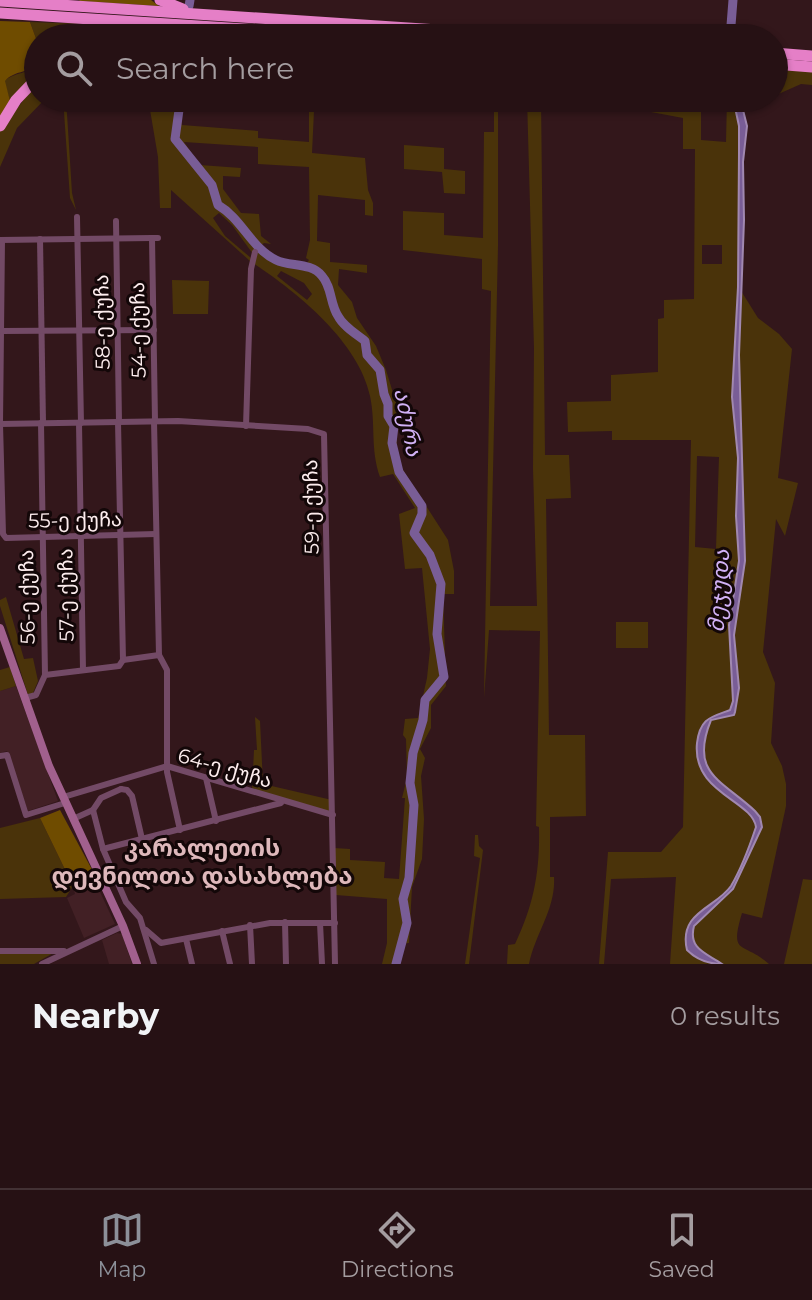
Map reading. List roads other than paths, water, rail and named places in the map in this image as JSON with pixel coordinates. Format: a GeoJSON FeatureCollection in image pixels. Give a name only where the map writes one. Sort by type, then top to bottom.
{"type":"FeatureCollection","features":[{"type":"Feature","properties":{"kind":"highway"},"geometry":{"type":"LineString","coordinates":[[3,7],[75,0]]}},
{"type":"Feature","properties":{"kind":"highway"},"geometry":{"type":"LineString","coordinates":[[160,0],[195,14]]}},
{"type":"Feature","properties":{"kind":"highway"},"geometry":{"type":"LineString","coordinates":[[40,4],[346,24]]}},
{"type":"Feature","properties":{"kind":"highway"},"geometry":{"type":"LineString","coordinates":[[3,7],[204,24]]}},
{"type":"Feature","properties":{"kind":"highway"},"geometry":{"type":"LineString","coordinates":[[788,54],[812,56]]}},
{"type":"Feature","properties":{"kind":"highway"},"geometry":{"type":"LineString","coordinates":[[788,65],[812,67]]}},
{"type":"Feature","properties":{"kind":"highway"},"geometry":{"type":"LineString","coordinates":[[0,126],[24,92]]}},
{"type":"Feature","properties":{"kind":"main road"},"geometry":{"type":"LineString","coordinates":[[0,628],[49,766],[123,926],[137,964]]}},
{"type":"Feature","properties":{"kind":"street","name":"57-ე ქუჩა"},"geometry":{"type":"LineString","coordinates":[[77,217],[83,670]]}},
{"type":"Feature","properties":{"kind":"street","name":"58-ე ქუჩა"},"geometry":{"type":"LineString","coordinates":[[116,221],[123,660]]}},
{"type":"Feature","properties":{"kind":"street","name":"54-ე ქუჩა"},"geometry":{"type":"LineString","coordinates":[[1,240],[155,238],[159,655],[167,670],[167,766],[180,830]]}},
{"type":"Feature","properties":{"kind":"street","name":"56-ე ქუჩა"},"geometry":{"type":"LineString","coordinates":[[40,239],[45,675]]}},
{"type":"Feature","properties":{"kind":"street","name":"55-ე ქუჩა"},"geometry":{"type":"LineString","coordinates":[[1,240],[3,534],[6,538],[156,534]]}},
{"type":"Feature","properties":{"kind":"street"},"geometry":{"type":"LineString","coordinates":[[246,426],[251,269],[255,252]]}},
{"type":"Feature","properties":{"kind":"street"},"geometry":{"type":"LineString","coordinates":[[2,331],[154,330]]}},
{"type":"Feature","properties":{"kind":"street","name":"59-ე ქუჩა"},"geometry":{"type":"LineString","coordinates":[[0,424],[155,421],[308,429],[324,434],[333,812]]}},
{"type":"Feature","properties":{"kind":"street"},"geometry":{"type":"LineString","coordinates":[[25,698],[36,695],[45,675],[119,666],[123,660],[159,655]]}},
{"type":"Feature","properties":{"kind":"street","name":"64-ე ქუჩა"},"geometry":{"type":"LineString","coordinates":[[0,756],[7,755],[26,815],[119,780],[167,766],[284,802],[333,812]]}},
{"type":"Feature","properties":{"kind":"street"},"geometry":{"type":"LineString","coordinates":[[206,778],[216,821]]}},
{"type":"Feature","properties":{"kind":"street"},"geometry":{"type":"LineString","coordinates":[[119,780],[121,789]]}},
{"type":"Feature","properties":{"kind":"street"},"geometry":{"type":"LineString","coordinates":[[73,819],[93,810],[101,798],[121,789],[127,790],[132,796],[142,839]]}},
{"type":"Feature","properties":{"kind":"street"},"geometry":{"type":"LineString","coordinates":[[103,849],[284,802]]}},
{"type":"Feature","properties":{"kind":"street"},"geometry":{"type":"LineString","coordinates":[[93,810],[103,849],[126,902],[146,930],[154,964]]}},
{"type":"Feature","properties":{"kind":"street"},"geometry":{"type":"LineString","coordinates":[[333,812],[335,964]]}},
{"type":"Feature","properties":{"kind":"street"},"geometry":{"type":"LineString","coordinates":[[114,907],[126,902]]}},
{"type":"Feature","properties":{"kind":"street"},"geometry":{"type":"LineString","coordinates":[[285,922],[286,964]]}},
{"type":"Feature","properties":{"kind":"street"},"geometry":{"type":"LineString","coordinates":[[320,923],[322,964]]}},
{"type":"Feature","properties":{"kind":"street"},"geometry":{"type":"LineString","coordinates":[[146,930],[161,943],[250,925],[335,923]]}},
{"type":"Feature","properties":{"kind":"street"},"geometry":{"type":"LineString","coordinates":[[250,925],[252,964]]}},
{"type":"Feature","properties":{"kind":"street"},"geometry":{"type":"LineString","coordinates":[[0,951],[67,951],[123,926]]}},
{"type":"Feature","properties":{"kind":"street"},"geometry":{"type":"LineString","coordinates":[[222,931],[230,964]]}},
{"type":"Feature","properties":{"kind":"street"},"geometry":{"type":"LineString","coordinates":[[186,939],[192,964]]}},
{"type":"Feature","properties":{"kind":"street"},"geometry":{"type":"LineString","coordinates":[[42,964],[57,952]]}},
{"type":"Feature","properties":{"kind":"waterway","name":"აძურა"},"geometry":{"type":"LineString","coordinates":[[189,6],[190,0]]}},
{"type":"Feature","properties":{"kind":"waterway","name":"მეჯუდა"},"geometry":{"type":"LineString","coordinates":[[731,24],[733,0]]}},
{"type":"Feature","properties":{"kind":"waterway","name":"აძურა"},"geometry":{"type":"LineString","coordinates":[[179,112],[175,139],[212,185],[218,205],[267,255],[306,267],[322,276],[340,320],[365,341],[367,355],[380,370],[388,416],[394,426],[392,443],[399,472],[422,506],[414,533],[430,555],[441,584],[437,634],[444,677],[425,700],[423,720],[413,753],[410,783],[414,805],[409,878],[403,899],[407,923],[396,964]]}},
{"type":"Feature","properties":{"kind":"district","name":"კარალეთის დევნილთა დასახლება"},"geometry":{"type":"Point","coordinates":[202,861]}}]}
